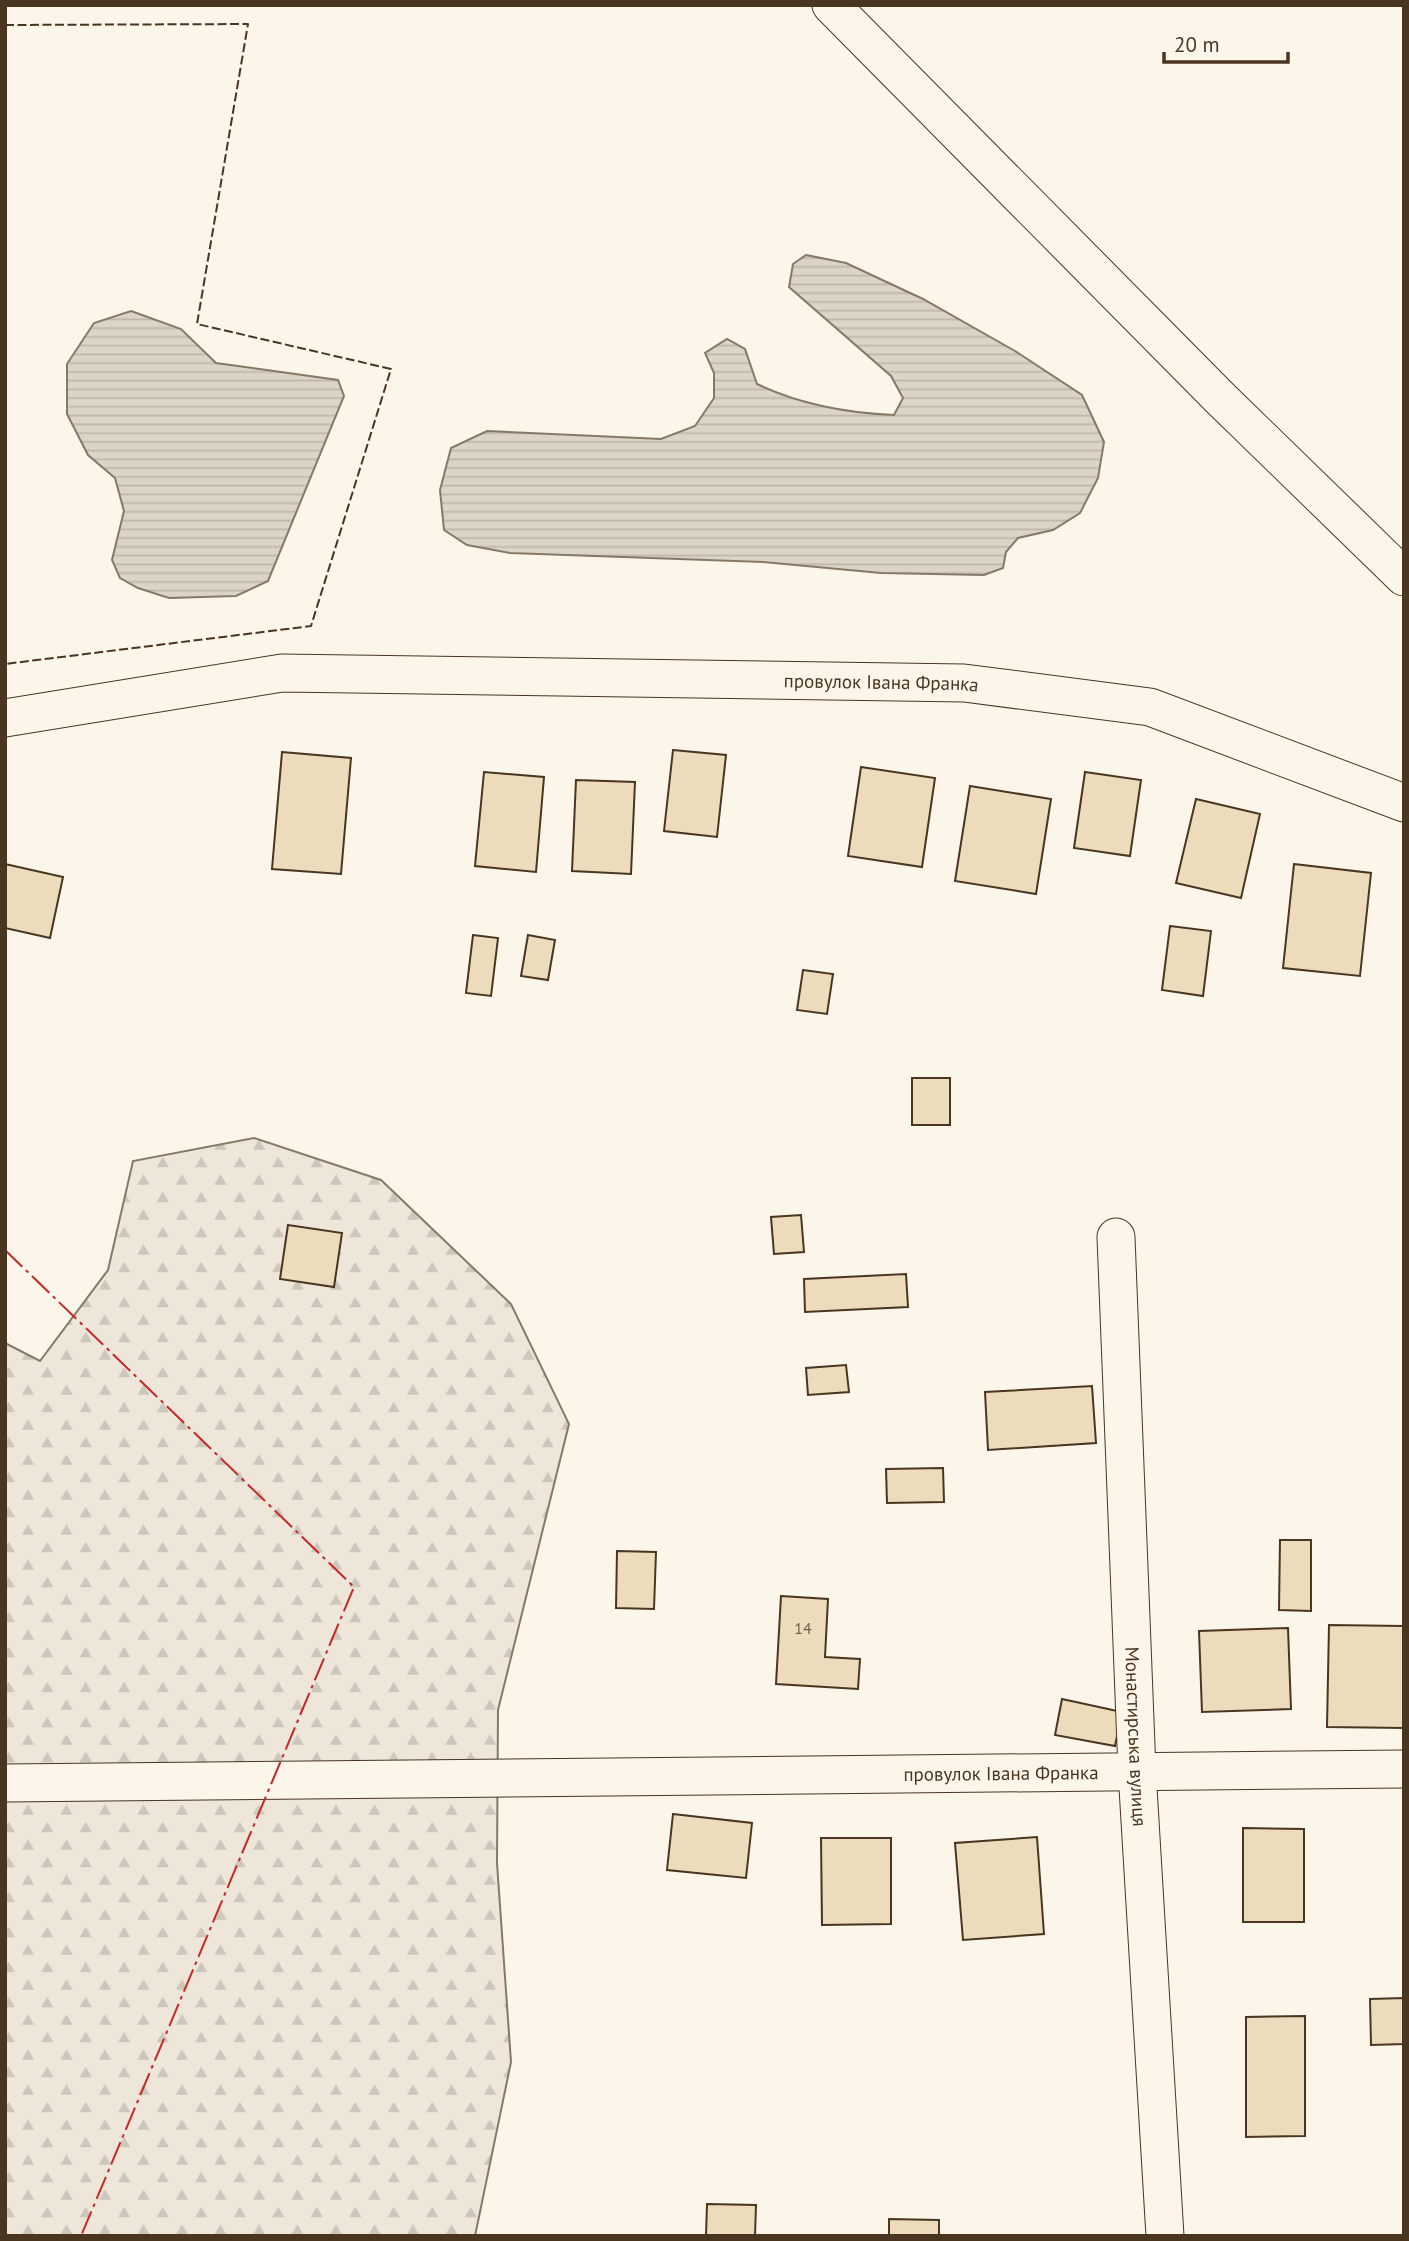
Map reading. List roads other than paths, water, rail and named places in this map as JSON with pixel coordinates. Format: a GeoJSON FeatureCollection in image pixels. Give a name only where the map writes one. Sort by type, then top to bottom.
{"type":"FeatureCollection","features":[{"type":"Feature","properties":{"kind":"street"},"geometry":{"type":"LineString","coordinates":[[831,5],[1220,398],[1404,577]]}},
{"type":"Feature","properties":{"kind":"street","name":"провулок Івана Франка"},"geometry":{"type":"LineString","coordinates":[[5,718],[282,673],[964,683],[1150,707],[1404,803]]}},
{"type":"Feature","properties":{"kind":"street","name":"Монастирська вулиця"},"geometry":{"type":"LineString","coordinates":[[1116,1237],[1137,1771],[1165,2236]]}},
{"type":"Feature","properties":{"kind":"street","name":"провулок Івана Франка"},"geometry":{"type":"LineString","coordinates":[[5,1783],[1404,1769]]}}]}
